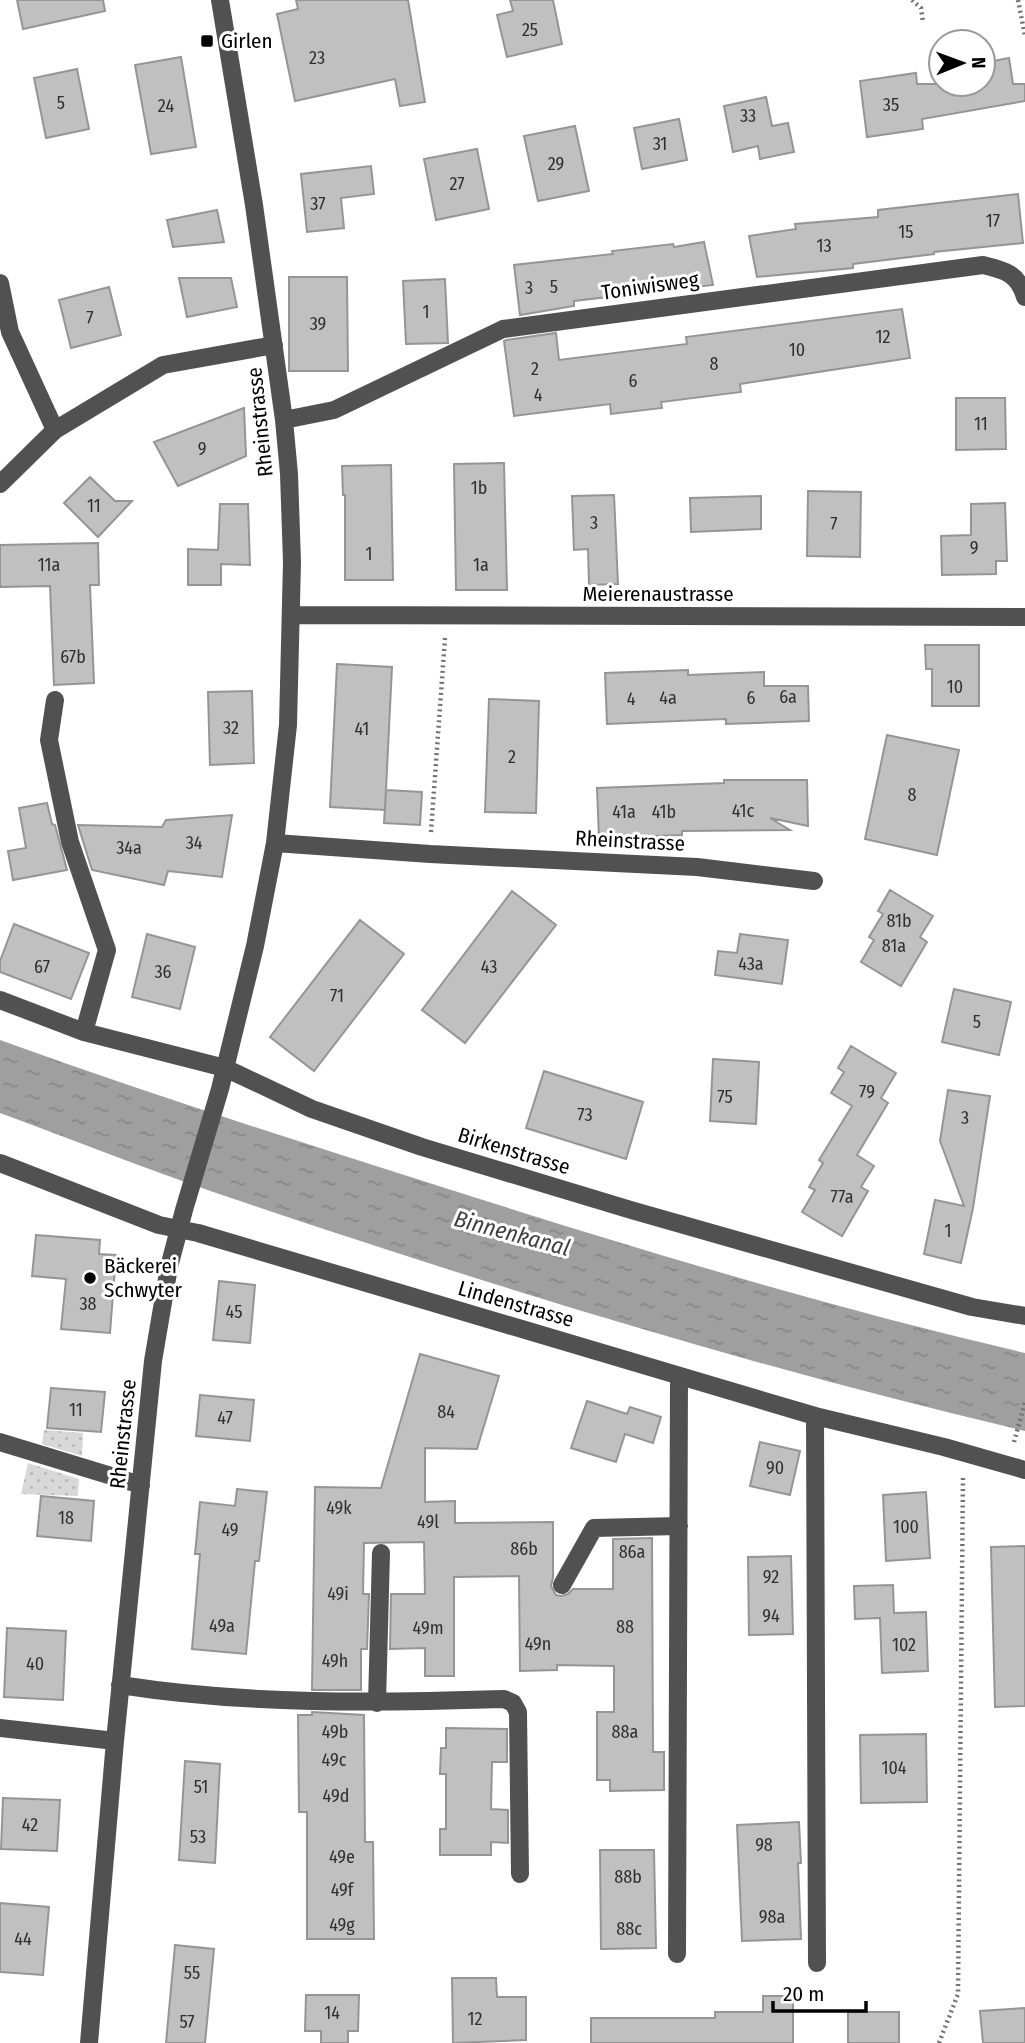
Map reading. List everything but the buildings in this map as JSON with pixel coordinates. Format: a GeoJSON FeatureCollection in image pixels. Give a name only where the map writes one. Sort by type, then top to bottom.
{"type":"FeatureCollection","features":[{"type":"Feature","properties":{"kind":"street","name":"Rheinstrasse"},"geometry":{"type":"LineString","coordinates":[[89,2043],[120,1685],[153,1361],[167,1278],[220,1089],[256,946],[275,843],[288,724],[292,615],[289,474],[284,420],[220,0]]}},
{"type":"Feature","properties":{"kind":"street","name":"Toniwisweg"},"geometry":{"type":"LineString","coordinates":[[284,420],[334,410],[503,329],[983,265],[1009,271],[1023,289],[1025,297]]}},
{"type":"Feature","properties":{"kind":"street"},"geometry":{"type":"LineString","coordinates":[[0,283],[10,332],[55,430]]}},
{"type":"Feature","properties":{"kind":"street"},"geometry":{"type":"LineString","coordinates":[[0,484],[55,430],[163,365],[274,345]]}},
{"type":"Feature","properties":{"kind":"street","name":"Meierenaustrasse"},"geometry":{"type":"LineString","coordinates":[[292,615],[1025,617]]}},
{"type":"Feature","properties":{"kind":"street"},"geometry":{"type":"LineString","coordinates":[[55,700],[50,740],[67,829],[107,950],[84,1032]]}},
{"type":"Feature","properties":{"kind":"street","name":"Rheinstrasse"},"geometry":{"type":"LineString","coordinates":[[275,843],[430,854],[697,867],[814,881]]}},
{"type":"Feature","properties":{"kind":"street","name":"Birkenstrasse"},"geometry":{"type":"LineString","coordinates":[[0,1000],[84,1032],[225,1068],[312,1110],[422,1147],[958,1303],[1025,1316]]}},
{"type":"Feature","properties":{"kind":"street","name":"Lindenstrasse"},"geometry":{"type":"LineString","coordinates":[[0,1163],[159,1225],[815,1416],[964,1452],[1025,1470]]}},
{"type":"Feature","properties":{"kind":"street"},"geometry":{"type":"LineString","coordinates":[[677,1954],[679,1376]]}},
{"type":"Feature","properties":{"kind":"street"},"geometry":{"type":"LineString","coordinates":[[815,1416],[817,1963]]}},
{"type":"Feature","properties":{"kind":"street"},"geometry":{"type":"LineString","coordinates":[[0,1442],[141,1485]]}},
{"type":"Feature","properties":{"kind":"street"},"geometry":{"type":"LineString","coordinates":[[562,1585],[594,1528],[679,1526]]}},
{"type":"Feature","properties":{"kind":"street"},"geometry":{"type":"LineString","coordinates":[[377,1703],[381,1553]]}},
{"type":"Feature","properties":{"kind":"street"},"geometry":{"type":"LineString","coordinates":[[120,1685],[254,1699],[377,1703],[504,1699],[513,1703],[518,1712],[520,1874]]}},
{"type":"Feature","properties":{"kind":"street"},"geometry":{"type":"LineString","coordinates":[[0,1728],[115,1741]]}},
{"type":"Feature","properties":{"kind":"path"},"geometry":{"type":"LineString","coordinates":[[912,0],[921,8],[923,22]]}},
{"type":"Feature","properties":{"kind":"path"},"geometry":{"type":"LineString","coordinates":[[1018,0],[1025,36]]}},
{"type":"Feature","properties":{"kind":"path"},"geometry":{"type":"LineString","coordinates":[[430,854],[447,616]]}},
{"type":"Feature","properties":{"kind":"path"},"geometry":{"type":"LineString","coordinates":[[1014,1442],[1025,1402]]}},
{"type":"Feature","properties":{"kind":"path"},"geometry":{"type":"LineString","coordinates":[[939,2043],[958,1994],[964,1452]]}},
{"type":"Feature","properties":{"kind":"shaded area"},"geometry":{"type":"Polygon","coordinates":[[[44,1430],[83,1433],[82,1456],[42,1444],[44,1430]]]}},
{"type":"Feature","properties":{"kind":"shaded area"},"geometry":{"type":"Polygon","coordinates":[[[28,1463],[79,1479],[78,1496],[21,1494],[28,1463]]]}},
{"type":"Feature","properties":{"kind":"water","name":"Binnenkanal"},"geometry":{"type":"Polygon","coordinates":[[[0,1040],[222,1116],[589,1233],[806,1297],[1025,1353],[1025,1431],[828,1381],[534,1296],[213,1192],[0,1113],[0,1040]]]}},
{"type":"Feature","properties":{"kind":"place","name":"Girlen"},"geometry":{"type":"Point","coordinates":[207,41]}},
{"type":"Feature","properties":{"kind":"place","name":"Bäckerei Schwyter"},"geometry":{"type":"Point","coordinates":[90,1278]}}]}
